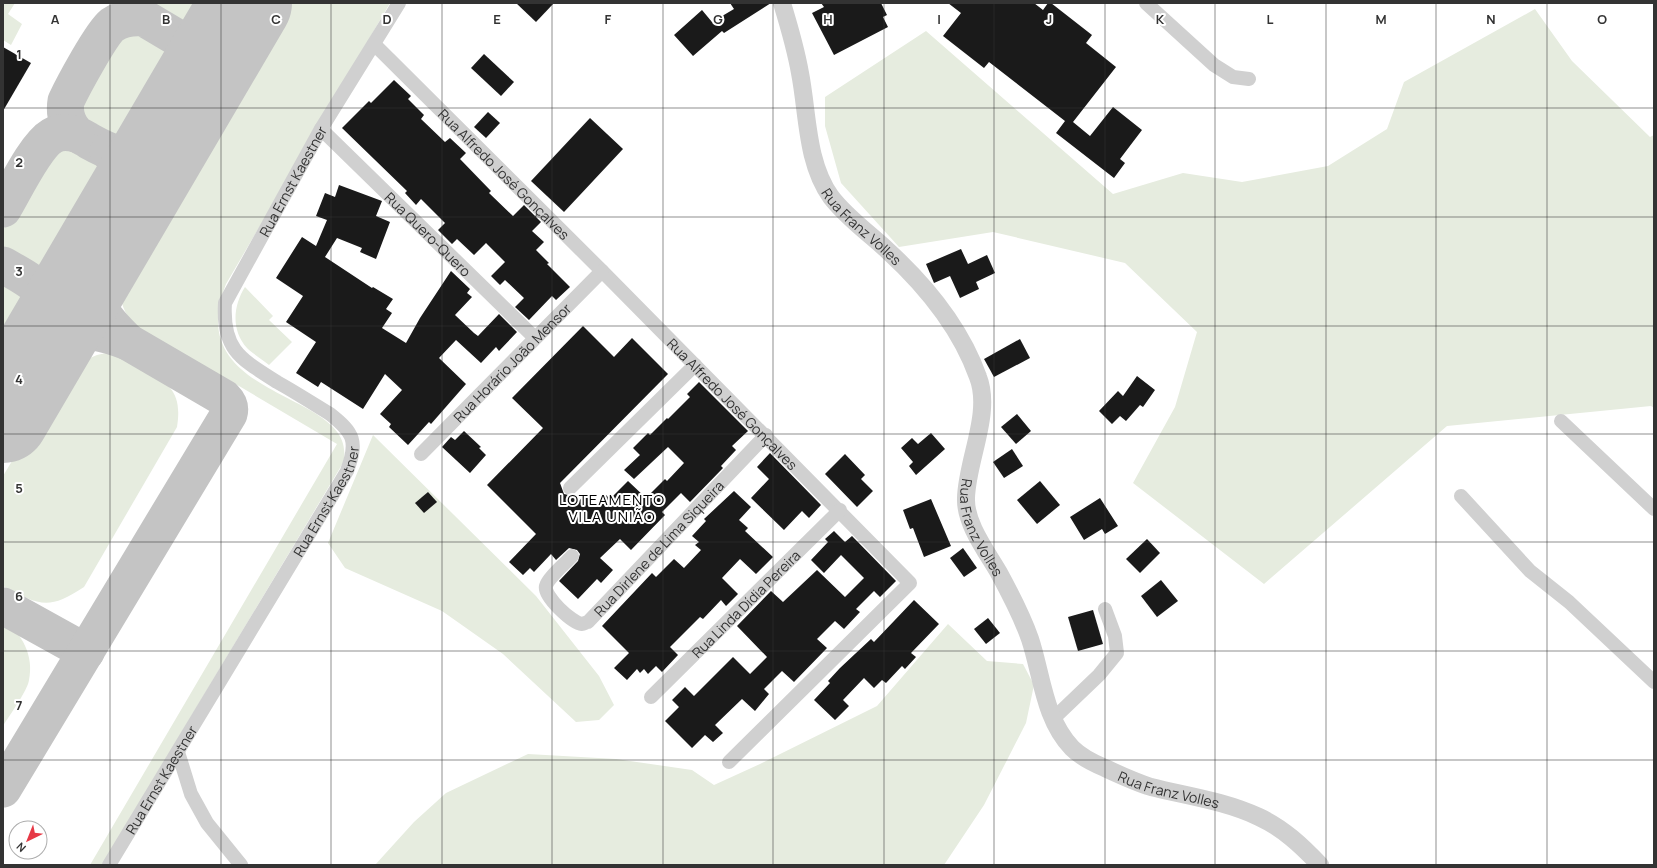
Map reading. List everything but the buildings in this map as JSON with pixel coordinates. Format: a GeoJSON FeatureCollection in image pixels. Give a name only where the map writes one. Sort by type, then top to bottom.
{"type":"FeatureCollection","features":[{"type":"Feature","properties":{"kind":"street","name":"Rua Ernst Kaestner"},"geometry":{"type":"LineString","coordinates":[[109,865],[347,471],[354,447],[350,434],[342,423],[330,414],[246,363],[232,344],[224,322],[225,303],[322,129],[399,3]]}},
{"type":"Feature","properties":{"kind":"street","name":"Rua Franz Volles"},"geometry":{"type":"LineString","coordinates":[[782,3],[800,71],[812,151],[818,175],[830,196],[847,215],[906,268],[931,296],[951,324],[979,377],[983,396],[981,416],[966,499],[969,515],[981,541],[1018,606],[1030,640],[1053,719],[1071,747],[1085,758],[1123,777],[1150,786],[1225,805],[1261,817],[1296,841],[1320,865]]}},
{"type":"Feature","properties":{"kind":"street"},"geometry":{"type":"LineString","coordinates":[[1146,3],[1214,65],[1233,78],[1249,79]]}},
{"type":"Feature","properties":{"kind":"street","name":"Rua Alfredo José Gonçalves"},"geometry":{"type":"LineString","coordinates":[[374,44],[840,510],[910,583],[729,762]]}},
{"type":"Feature","properties":{"kind":"street","name":"Rua Quero-Quero"},"geometry":{"type":"LineString","coordinates":[[322,129],[536,338]]}},
{"type":"Feature","properties":{"kind":"street","name":"Rua Horário João Mensor"},"geometry":{"type":"LineString","coordinates":[[421,454],[602,271]]}},
{"type":"Feature","properties":{"kind":"street"},"geometry":{"type":"LineString","coordinates":[[570,488],[695,365]]}},
{"type":"Feature","properties":{"kind":"street"},"geometry":{"type":"LineString","coordinates":[[1561,421],[1654,509]]}},
{"type":"Feature","properties":{"kind":"street","name":"Rua Dirlene de Lima Siqueira"},"geometry":{"type":"LineString","coordinates":[[572,556],[546,585],[545,591],[547,597],[573,621],[582,624],[588,622],[766,436]]}},
{"type":"Feature","properties":{"kind":"street"},"geometry":{"type":"LineString","coordinates":[[1461,496],[1530,571],[1569,602],[1654,682]]}},
{"type":"Feature","properties":{"kind":"street","name":"Rua Linda Dídia Pereira"},"geometry":{"type":"LineString","coordinates":[[650,697],[840,510]]}},
{"type":"Feature","properties":{"kind":"street"},"geometry":{"type":"LineString","coordinates":[[1053,719],[1099,675],[1117,653],[1115,636],[1106,609]]}},
{"type":"Feature","properties":{"kind":"street"},"geometry":{"type":"LineString","coordinates":[[178,752],[191,794],[197,806],[207,823],[241,865]]}},
{"type":"Feature","properties":{"kind":"shaded area"},"geometry":{"type":"Polygon","coordinates":[[[3,3],[15,3],[8,14],[22,24],[11,45],[3,40],[3,3]]]}},
{"type":"Feature","properties":{"kind":"shaded area"},"geometry":{"type":"Polygon","coordinates":[[[151,3],[209,3],[197,19],[189,23],[160,10],[151,3]]]}},
{"type":"Feature","properties":{"kind":"shaded area"},"geometry":{"type":"Polygon","coordinates":[[[282,3],[390,3],[226,284],[218,323],[227,352],[247,374],[274,391],[302,405],[326,421],[341,439],[343,463],[102,865],[90,865],[337,444],[222,376],[222,378],[139,330],[127,315],[121,295],[125,269],[282,3]]]}},
{"type":"Feature","properties":{"kind":"shaded area"},"geometry":{"type":"Polygon","coordinates":[[[1535,9],[1572,61],[1650,137],[1654,135],[1654,408],[1651,406],[1447,426],[1264,584],[1133,483],[1175,407],[1197,332],[1125,263],[993,232],[899,247],[841,183],[825,126],[825,97],[926,31],[1113,194],[1183,173],[1242,182],[1328,166],[1387,129],[1404,82],[1535,9]]]}},
{"type":"Feature","properties":{"kind":"shaded area"},"geometry":{"type":"Polygon","coordinates":[[[129,30],[148,36],[166,47],[172,54],[174,64],[134,134],[126,137],[118,137],[90,125],[85,121],[80,113],[80,102],[82,94],[96,66],[110,45],[129,30]]]}},
{"type":"Feature","properties":{"kind":"shaded area"},"geometry":{"type":"Polygon","coordinates":[[[62,145],[70,146],[101,162],[107,178],[55,270],[48,273],[34,272],[21,265],[4,250],[3,230],[45,157],[62,145]]]}},
{"type":"Feature","properties":{"kind":"shaded area"},"geometry":{"type":"Polygon","coordinates":[[[3,278],[28,293],[34,304],[3,356],[3,278]]]}},
{"type":"Feature","properties":{"kind":"shaded area"},"geometry":{"type":"Polygon","coordinates":[[[245,287],[273,316],[269,320],[292,342],[269,365],[247,348],[238,334],[236,326],[236,310],[245,287]]]}},
{"type":"Feature","properties":{"kind":"shaded area"},"geometry":{"type":"Polygon","coordinates":[[[106,353],[122,358],[141,367],[155,375],[169,386],[176,399],[178,407],[177,427],[84,587],[61,600],[44,603],[35,601],[3,586],[3,476],[63,376],[85,360],[106,353]]]}},
{"type":"Feature","properties":{"kind":"shaded area"},"geometry":{"type":"Polygon","coordinates":[[[373,435],[536,596],[599,676],[614,705],[599,720],[576,722],[503,654],[442,611],[345,568],[328,543],[373,435]]]}},
{"type":"Feature","properties":{"kind":"shaded area"},"geometry":{"type":"Polygon","coordinates":[[[3,621],[16,632],[25,646],[30,663],[30,671],[28,684],[3,726],[3,621]]]}},
{"type":"Feature","properties":{"kind":"shaded area"},"geometry":{"type":"Polygon","coordinates":[[[948,624],[987,661],[1023,664],[1034,685],[1026,723],[984,805],[944,865],[375,865],[414,822],[446,793],[528,754],[616,759],[692,770],[714,785],[877,706],[948,624]]]}},
{"type":"Feature","properties":{"kind":"taxiway"},"geometry":{"type":"LineString","coordinates":[[170,134],[159,147],[150,153],[126,156],[111,152],[76,133],[70,126],[67,118],[65,110],[66,101],[94,49],[107,30],[112,25],[124,19],[144,18],[213,59]]}},
{"type":"Feature","properties":{"kind":"taxiway"},"geometry":{"type":"LineString","coordinates":[[3,209],[25,170],[45,141],[52,136],[61,133],[76,134]]}},
{"type":"Feature","properties":{"kind":"taxiway"},"geometry":{"type":"LineString","coordinates":[[108,151],[122,167],[129,180],[129,196],[122,216]]}},
{"type":"Feature","properties":{"kind":"taxiway"},"geometry":{"type":"LineString","coordinates":[[95,261],[95,287],[99,306],[109,323],[128,342]]}},
{"type":"Feature","properties":{"kind":"taxiway"},"geometry":{"type":"LineString","coordinates":[[3,265],[33,283],[49,299],[53,309],[53,320],[50,333],[39,356]]}},
{"type":"Feature","properties":{"kind":"taxiway"},"geometry":{"type":"LineString","coordinates":[[3,789],[229,414],[230,409],[224,398],[128,342],[112,336],[86,331],[68,333],[54,340],[39,356]]}},
{"type":"Feature","properties":{"kind":"taxiway"},"geometry":{"type":"LineString","coordinates":[[3,606],[86,652]]}},
{"type":"Feature","properties":{"kind":"runway"},"geometry":{"type":"LineString","coordinates":[[3,417],[246,3]]}},
{"type":"Feature","properties":{"kind":"district","name":"LOTEAMENTO VILA UNIÃO"},"geometry":{"type":"Point","coordinates":[612,508]}}]}
